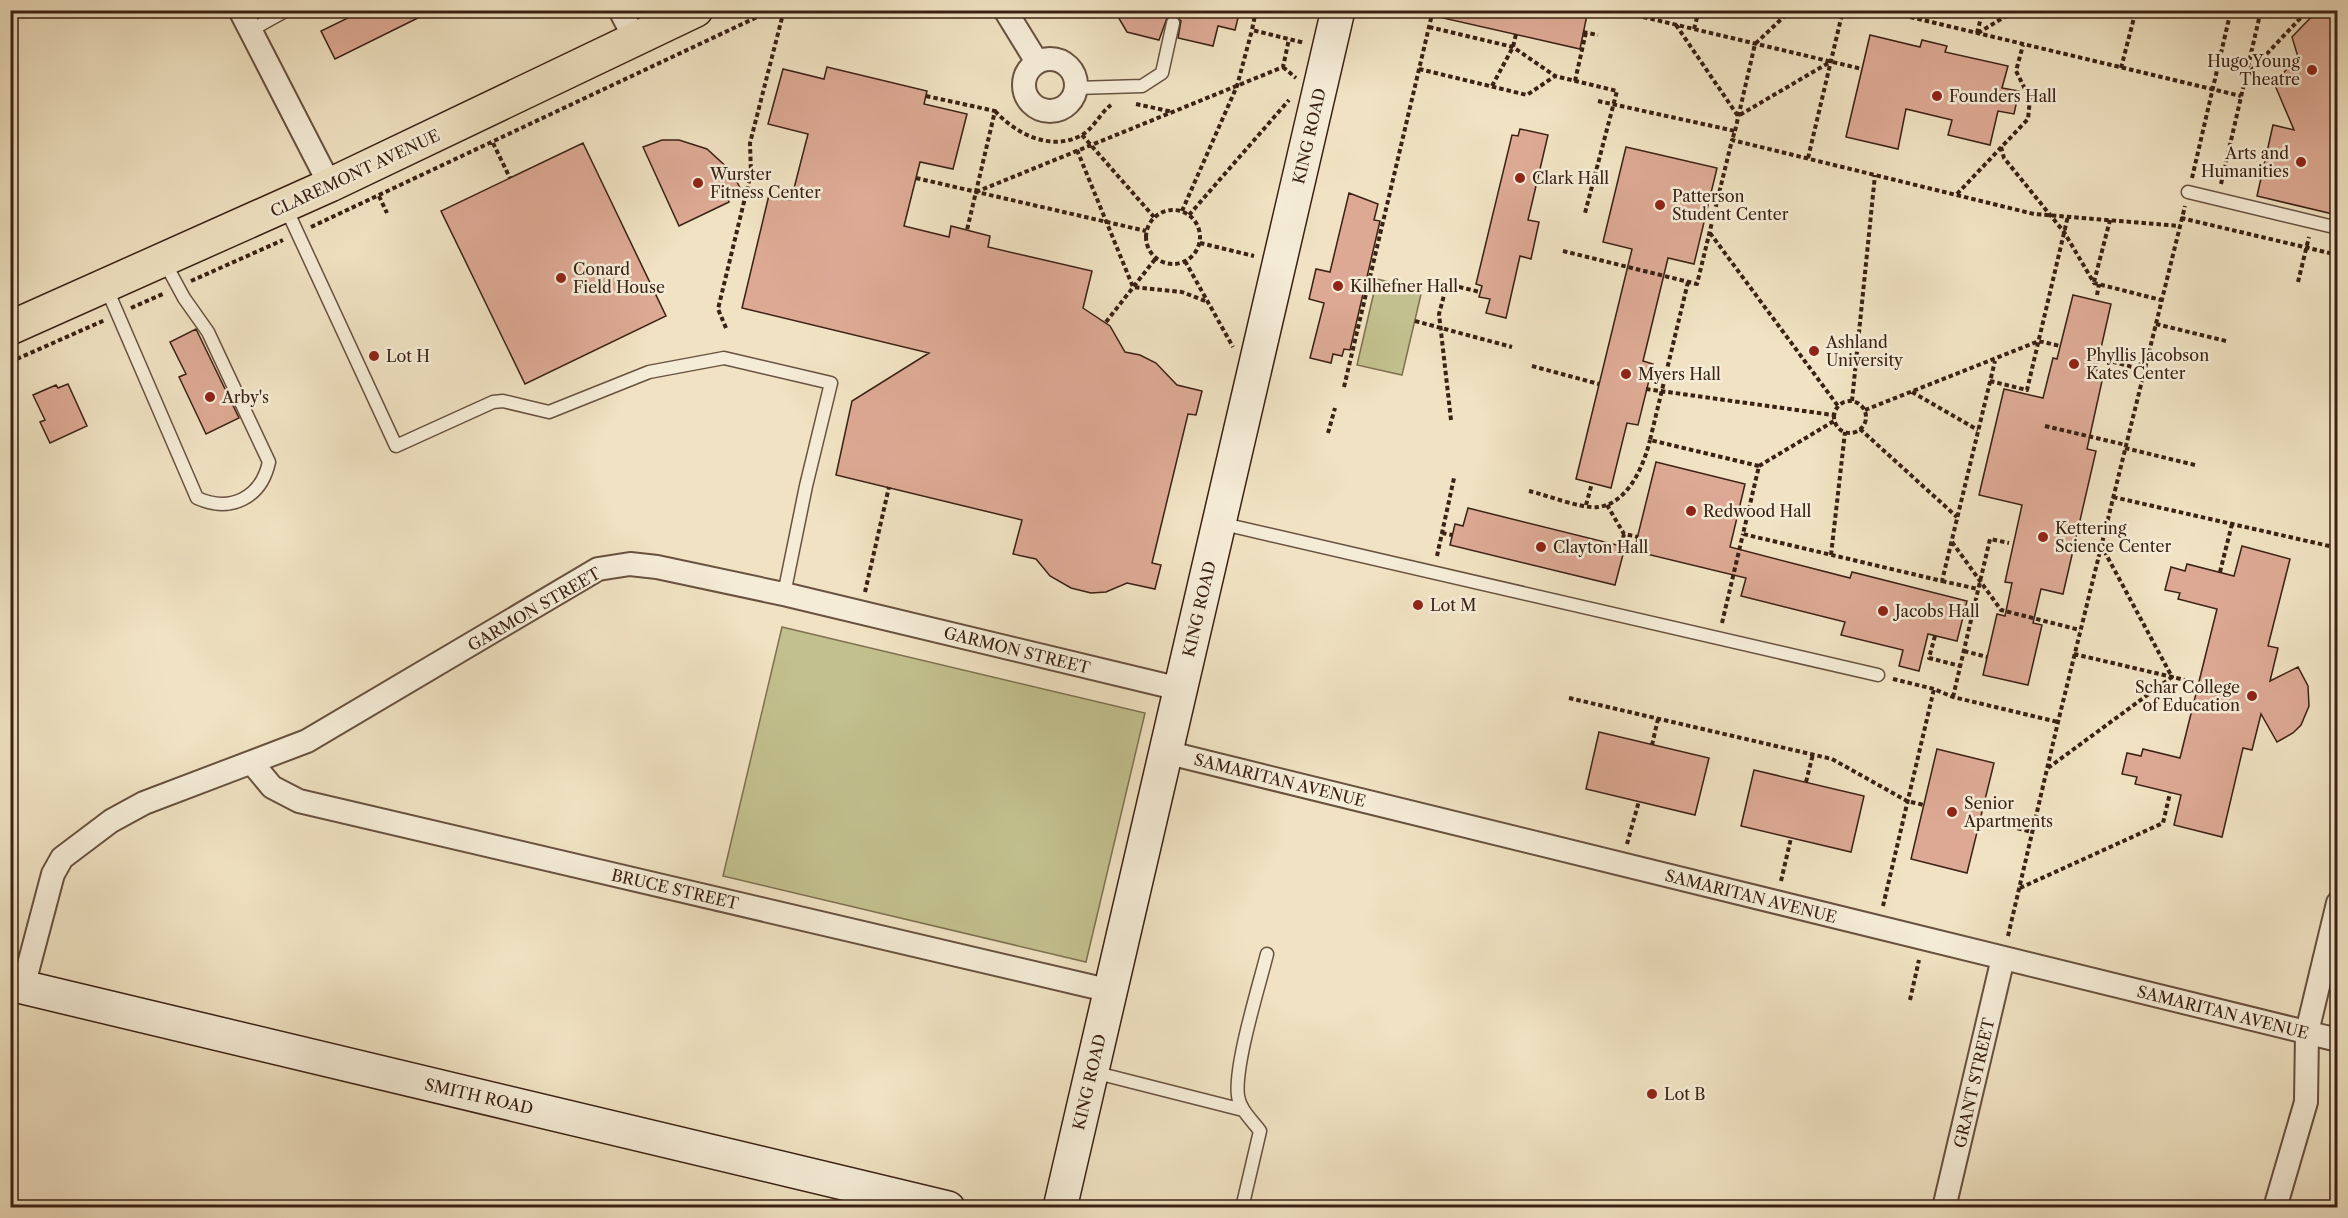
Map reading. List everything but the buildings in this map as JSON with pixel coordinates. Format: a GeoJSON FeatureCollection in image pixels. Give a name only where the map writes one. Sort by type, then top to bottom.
{"type":"FeatureCollection","features":[{"type":"Feature","properties":{"kind":"main road","name":"CLAREMONT AVENUE"},"geometry":{"type":"LineString","coordinates":[[10,328],[112,300],[291,219],[330,185],[635,39],[682,13]]}},
{"type":"Feature","properties":{"kind":"street"},"geometry":{"type":"LineString","coordinates":[[620,10],[635,39]]}},
{"type":"Feature","properties":{"kind":"street"},"geometry":{"type":"LineString","coordinates":[[1005,10],[1037,62]]}},
{"type":"Feature","properties":{"kind":"street","name":"KING ROAD"},"geometry":{"type":"LineString","coordinates":[[1060,1208],[1338,10]]}},
{"type":"Feature","properties":{"kind":"street"},"geometry":{"type":"LineString","coordinates":[[245,20],[330,185]]}},
{"type":"Feature","properties":{"kind":"street"},"geometry":{"type":"LineString","coordinates":[[1049,59],[1066,64],[1076,79],[1076,88],[1074,97],[1062,109],[1045,112],[1030,103],[1023,88],[1028,71],[1037,62],[1049,59]]}},
{"type":"Feature","properties":{"kind":"street","name":"GARMON STREET"},"geometry":{"type":"LineString","coordinates":[[17,986],[53,874],[62,858],[111,821],[144,803],[307,741],[353,716],[598,569],[630,564],[784,594],[1180,689]]}},
{"type":"Feature","properties":{"kind":"street","name":"SAMARITAN AVENUE"},"geometry":{"type":"LineString","coordinates":[[1165,752],[2337,1040]]}},
{"type":"Feature","properties":{"kind":"street","name":"BRUCE STREET"},"geometry":{"type":"LineString","coordinates":[[252,763],[272,787],[299,801],[1111,991]]}},
{"type":"Feature","properties":{"kind":"street"},"geometry":{"type":"LineString","coordinates":[[2275,1208],[2306,1102],[2307,1032],[2337,903]]}},
{"type":"Feature","properties":{"kind":"street","name":"GRANT STREET"},"geometry":{"type":"LineString","coordinates":[[1944,1208],[2003,958]]}},
{"type":"Feature","properties":{"kind":"street","name":"SMITH ROAD"},"geometry":{"type":"LineString","coordinates":[[17,986],[948,1208]]}},
{"type":"Feature","properties":{"kind":"lane"},"geometry":{"type":"LineString","coordinates":[[245,20],[287,10]]}},
{"type":"Feature","properties":{"kind":"lane"},"geometry":{"type":"LineString","coordinates":[[1076,88],[1142,86],[1162,74],[1173,23]]}},
{"type":"Feature","properties":{"kind":"lane"},"geometry":{"type":"LineString","coordinates":[[2188,192],[2337,228]]}},
{"type":"Feature","properties":{"kind":"lane"},"geometry":{"type":"LineString","coordinates":[[291,219],[396,446],[493,402],[503,401],[549,412],[649,372],[723,358],[831,383],[806,486],[784,594]]}},
{"type":"Feature","properties":{"kind":"lane"},"geometry":{"type":"LineString","coordinates":[[112,300],[197,498],[215,505],[229,505],[246,497],[259,487],[269,462],[208,332],[171,274]]}},
{"type":"Feature","properties":{"kind":"lane"},"geometry":{"type":"LineString","coordinates":[[1219,523],[1878,675]]}},
{"type":"Feature","properties":{"kind":"lane"},"geometry":{"type":"LineString","coordinates":[[1242,1208],[1260,1131],[1243,1110],[1238,1095],[1242,1060],[1267,954]]}},
{"type":"Feature","properties":{"kind":"lane"},"geometry":{"type":"LineString","coordinates":[[1092,1072],[1243,1110]]}},
{"type":"Feature","properties":{"kind":"path"},"geometry":{"type":"LineString","coordinates":[[10,362],[112,300],[291,219],[379,196],[772,10]]}},
{"type":"Feature","properties":{"kind":"path"},"geometry":{"type":"LineString","coordinates":[[726,328],[718,309],[751,173],[750,143],[784,10]]}},
{"type":"Feature","properties":{"kind":"path"},"geometry":{"type":"LineString","coordinates":[[1182,211],[1238,86],[1256,10]]}},
{"type":"Feature","properties":{"kind":"path"},"geometry":{"type":"LineString","coordinates":[[1344,387],[1433,10]]}},
{"type":"Feature","properties":{"kind":"path"},"geometry":{"type":"LineString","coordinates":[[1614,10],[1862,69]]}},
{"type":"Feature","properties":{"kind":"path"},"geometry":{"type":"LineString","coordinates":[[1695,29],[1699,10]]}},
{"type":"Feature","properties":{"kind":"path"},"geometry":{"type":"LineString","coordinates":[[1563,251],[1697,284],[1755,44],[1791,10]]}},
{"type":"Feature","properties":{"kind":"path"},"geometry":{"type":"LineString","coordinates":[[1808,158],[1843,10]]}},
{"type":"Feature","properties":{"kind":"path"},"geometry":{"type":"LineString","coordinates":[[1881,10],[2241,96]]}},
{"type":"Feature","properties":{"kind":"path"},"geometry":{"type":"LineString","coordinates":[[1977,34],[1983,10]]}},
{"type":"Feature","properties":{"kind":"path"},"geometry":{"type":"LineString","coordinates":[[1977,34],[2016,10]]}},
{"type":"Feature","properties":{"kind":"path"},"geometry":{"type":"LineString","coordinates":[[2121,68],[2136,10]]}},
{"type":"Feature","properties":{"kind":"path"},"geometry":{"type":"LineString","coordinates":[[2003,958],[2074,654],[2231,10]]}},
{"type":"Feature","properties":{"kind":"path"},"geometry":{"type":"LineString","coordinates":[[2218,199],[2261,10]]}},
{"type":"Feature","properties":{"kind":"path"},"geometry":{"type":"LineString","coordinates":[[2246,77],[2308,10]]}},
{"type":"Feature","properties":{"kind":"path"},"geometry":{"type":"LineString","coordinates":[[1676,25],[1738,116]]}},
{"type":"Feature","properties":{"kind":"path"},"geometry":{"type":"LineString","coordinates":[[1429,27],[1514,47],[1555,76],[1617,91],[1585,213]]}},
{"type":"Feature","properties":{"kind":"path"},"geometry":{"type":"LineString","coordinates":[[1252,30],[1314,45]]}},
{"type":"Feature","properties":{"kind":"path"},"geometry":{"type":"LineString","coordinates":[[1575,81],[1585,32],[1598,35]]}},
{"type":"Feature","properties":{"kind":"path"},"geometry":{"type":"LineString","coordinates":[[1492,86],[1514,47],[1516,34]]}},
{"type":"Feature","properties":{"kind":"path"},"geometry":{"type":"LineString","coordinates":[[976,192],[1282,67],[1289,39]]}},
{"type":"Feature","properties":{"kind":"path"},"geometry":{"type":"LineString","coordinates":[[1957,194],[2028,119],[2031,110],[2030,99],[2016,71],[2023,45]]}},
{"type":"Feature","properties":{"kind":"path"},"geometry":{"type":"LineString","coordinates":[[1738,116],[1831,62]]}},
{"type":"Feature","properties":{"kind":"path"},"geometry":{"type":"LineString","coordinates":[[1419,69],[1527,94],[1555,76]]}},
{"type":"Feature","properties":{"kind":"path"},"geometry":{"type":"LineString","coordinates":[[926,96],[995,111],[1021,133],[1038,140],[1056,141],[1082,135],[1100,114],[1117,102]]}},
{"type":"Feature","properties":{"kind":"path"},"geometry":{"type":"LineString","coordinates":[[1189,215],[1291,98]]}},
{"type":"Feature","properties":{"kind":"path"},"geometry":{"type":"LineString","coordinates":[[1598,100],[1735,131]]}},
{"type":"Feature","properties":{"kind":"path"},"geometry":{"type":"LineString","coordinates":[[1129,103],[1173,112]]}},
{"type":"Feature","properties":{"kind":"path"},"geometry":{"type":"LineString","coordinates":[[967,230],[995,111]]}},
{"type":"Feature","properties":{"kind":"path"},"geometry":{"type":"LineString","coordinates":[[1082,135],[1154,217]]}},
{"type":"Feature","properties":{"kind":"path"},"geometry":{"type":"LineString","coordinates":[[1732,140],[2034,214],[2180,226]]}},
{"type":"Feature","properties":{"kind":"path"},"geometry":{"type":"LineString","coordinates":[[493,143],[510,178]]}},
{"type":"Feature","properties":{"kind":"path"},"geometry":{"type":"LineString","coordinates":[[2001,147],[2004,158],[2064,232],[2096,284],[2162,300]]}},
{"type":"Feature","properties":{"kind":"path"},"geometry":{"type":"LineString","coordinates":[[1077,150],[1133,287]]}},
{"type":"Feature","properties":{"kind":"path"},"geometry":{"type":"LineString","coordinates":[[1852,401],[1875,175]]}},
{"type":"Feature","properties":{"kind":"path"},"geometry":{"type":"LineString","coordinates":[[916,178],[1146,231]]}},
{"type":"Feature","properties":{"kind":"path"},"geometry":{"type":"LineString","coordinates":[[379,196],[387,213]]}},
{"type":"Feature","properties":{"kind":"path"},"geometry":{"type":"LineString","coordinates":[[1170,209],[1182,211],[1189,215],[1198,226],[1200,243],[1185,261],[1174,264],[1156,258],[1146,243],[1146,231],[1154,217],[1170,209]]}},
{"type":"Feature","properties":{"kind":"path"},"geometry":{"type":"LineString","coordinates":[[1990,381],[2027,390],[2068,216]]}},
{"type":"Feature","properties":{"kind":"path"},"geometry":{"type":"LineString","coordinates":[[2181,218],[2337,255]]}},
{"type":"Feature","properties":{"kind":"path"},"geometry":{"type":"LineString","coordinates":[[2097,295],[2096,284],[2110,220]]}},
{"type":"Feature","properties":{"kind":"path"},"geometry":{"type":"LineString","coordinates":[[2298,282],[2312,222]]}},
{"type":"Feature","properties":{"kind":"path"},"geometry":{"type":"LineString","coordinates":[[1709,233],[1838,406]]}},
{"type":"Feature","properties":{"kind":"path"},"geometry":{"type":"LineString","coordinates":[[1200,243],[1264,258]]}},
{"type":"Feature","properties":{"kind":"path"},"geometry":{"type":"LineString","coordinates":[[1106,322],[1156,258]]}},
{"type":"Feature","properties":{"kind":"path"},"geometry":{"type":"LineString","coordinates":[[1185,261],[1235,351]]}},
{"type":"Feature","properties":{"kind":"path"},"geometry":{"type":"LineString","coordinates":[[1529,491],[1596,507],[1606,505],[1621,495],[1642,467],[1688,282]]}},
{"type":"Feature","properties":{"kind":"path"},"geometry":{"type":"LineString","coordinates":[[1450,420],[1439,314],[1447,284],[1480,292]]}},
{"type":"Feature","properties":{"kind":"path"},"geometry":{"type":"LineString","coordinates":[[1133,287],[1182,292],[1208,302]]}},
{"type":"Feature","properties":{"kind":"path"},"geometry":{"type":"LineString","coordinates":[[1415,321],[1512,347]]}},
{"type":"Feature","properties":{"kind":"path"},"geometry":{"type":"LineString","coordinates":[[2156,324],[2226,341]]}},
{"type":"Feature","properties":{"kind":"path"},"geometry":{"type":"LineString","coordinates":[[1864,410],[1995,361],[2039,341],[2060,346]]}},
{"type":"Feature","properties":{"kind":"path"},"geometry":{"type":"LineString","coordinates":[[2098,358],[2144,370]]}},
{"type":"Feature","properties":{"kind":"path"},"geometry":{"type":"LineString","coordinates":[[1942,581],[1995,361]]}},
{"type":"Feature","properties":{"kind":"path"},"geometry":{"type":"LineString","coordinates":[[1532,366],[1599,384]]}},
{"type":"Feature","properties":{"kind":"path"},"geometry":{"type":"LineString","coordinates":[[1646,389],[1834,418],[1845,432],[1831,555]]}},
{"type":"Feature","properties":{"kind":"path"},"geometry":{"type":"LineString","coordinates":[[1912,392],[1978,430]]}},
{"type":"Feature","properties":{"kind":"path"},"geometry":{"type":"LineString","coordinates":[[1838,406],[1852,401]]}},
{"type":"Feature","properties":{"kind":"path"},"geometry":{"type":"LineString","coordinates":[[1845,432],[1860,429],[1866,421],[1864,410],[1852,401]]}},
{"type":"Feature","properties":{"kind":"path"},"geometry":{"type":"LineString","coordinates":[[1718,638],[1759,466],[1834,418],[1838,406]]}},
{"type":"Feature","properties":{"kind":"path"},"geometry":{"type":"LineString","coordinates":[[1328,433],[1335,408]]}},
{"type":"Feature","properties":{"kind":"path"},"geometry":{"type":"LineString","coordinates":[[2045,426],[2195,465]]}},
{"type":"Feature","properties":{"kind":"path"},"geometry":{"type":"LineString","coordinates":[[1860,429],[1958,517]]}},
{"type":"Feature","properties":{"kind":"path"},"geometry":{"type":"LineString","coordinates":[[1650,440],[1759,466]]}},
{"type":"Feature","properties":{"kind":"path"},"geometry":{"type":"LineString","coordinates":[[1433,572],[1454,478]]}},
{"type":"Feature","properties":{"kind":"path"},"geometry":{"type":"LineString","coordinates":[[1586,506],[1592,483]]}},
{"type":"Feature","properties":{"kind":"path"},"geometry":{"type":"LineString","coordinates":[[864,598],[889,487]]}},
{"type":"Feature","properties":{"kind":"path"},"geometry":{"type":"LineString","coordinates":[[2113,497],[2337,548]]}},
{"type":"Feature","properties":{"kind":"path"},"geometry":{"type":"LineString","coordinates":[[1606,505],[1624,534],[1621,546]]}},
{"type":"Feature","properties":{"kind":"path"},"geometry":{"type":"LineString","coordinates":[[2220,572],[2232,524]]}},
{"type":"Feature","properties":{"kind":"path"},"geometry":{"type":"LineString","coordinates":[[1442,533],[1452,535]]}},
{"type":"Feature","properties":{"kind":"path"},"geometry":{"type":"LineString","coordinates":[[1624,534],[1638,537]]}},
{"type":"Feature","properties":{"kind":"path"},"geometry":{"type":"LineString","coordinates":[[1743,534],[1978,589]]}},
{"type":"Feature","properties":{"kind":"path"},"geometry":{"type":"LineString","coordinates":[[1953,697],[1990,539],[2008,543]]}},
{"type":"Feature","properties":{"kind":"path"},"geometry":{"type":"LineString","coordinates":[[1952,542],[2001,610],[2080,630]]}},
{"type":"Feature","properties":{"kind":"path"},"geometry":{"type":"LineString","coordinates":[[2101,545],[2172,677]]}},
{"type":"Feature","properties":{"kind":"path"},"geometry":{"type":"LineString","coordinates":[[1935,636],[1929,658],[1960,666]]}},
{"type":"Feature","properties":{"kind":"path"},"geometry":{"type":"LineString","coordinates":[[1964,651],[1988,657]]}},
{"type":"Feature","properties":{"kind":"path"},"geometry":{"type":"LineString","coordinates":[[2074,654],[2198,683]]}},
{"type":"Feature","properties":{"kind":"path"},"geometry":{"type":"LineString","coordinates":[[1878,675],[1934,689],[1953,697],[2058,722]]}},
{"type":"Feature","properties":{"kind":"path"},"geometry":{"type":"LineString","coordinates":[[2047,769],[2172,677]]}},
{"type":"Feature","properties":{"kind":"path"},"geometry":{"type":"LineString","coordinates":[[1878,927],[1934,689]]}},
{"type":"Feature","properties":{"kind":"path"},"geometry":{"type":"LineString","coordinates":[[1569,698],[1832,759],[1907,801],[1924,806]]}},
{"type":"Feature","properties":{"kind":"path"},"geometry":{"type":"LineString","coordinates":[[1652,745],[1658,719]]}},
{"type":"Feature","properties":{"kind":"path"},"geometry":{"type":"LineString","coordinates":[[1806,782],[1813,754]]}},
{"type":"Feature","properties":{"kind":"path"},"geometry":{"type":"LineString","coordinates":[[2019,888],[2163,824],[2170,793]]}},
{"type":"Feature","properties":{"kind":"path"},"geometry":{"type":"LineString","coordinates":[[1622,864],[1639,801]]}},
{"type":"Feature","properties":{"kind":"path"},"geometry":{"type":"LineString","coordinates":[[1981,819],[2032,832]]}},
{"type":"Feature","properties":{"kind":"path"},"geometry":{"type":"LineString","coordinates":[[1776,902],[1791,838]]}},
{"type":"Feature","properties":{"kind":"path"},"geometry":{"type":"LineString","coordinates":[[1910,1000],[1921,953]]}},
{"type":"Feature","properties":{"kind":"shaded area"},"geometry":{"type":"Polygon","coordinates":[[[1377,279],[1422,290],[1402,375],[1357,365],[1377,279]]]}},
{"type":"Feature","properties":{"kind":"shaded area"},"geometry":{"type":"Polygon","coordinates":[[[782,627],[1145,713],[1086,962],[723,876],[782,627]]]}},
{"type":"Feature","properties":{"kind":"place","name":"Hugo Young Theatre"},"geometry":{"type":"Point","coordinates":[2312,70]}},
{"type":"Feature","properties":{"kind":"place","name":"Founders Hall"},"geometry":{"type":"Point","coordinates":[1937,96]}},
{"type":"Feature","properties":{"kind":"place","name":"Arts and Humanities"},"geometry":{"type":"Point","coordinates":[2301,162]}},
{"type":"Feature","properties":{"kind":"place","name":"Clark Hall"},"geometry":{"type":"Point","coordinates":[1520,178]}},
{"type":"Feature","properties":{"kind":"place","name":"Wurster Fitness Center"},"geometry":{"type":"Point","coordinates":[698,183]}},
{"type":"Feature","properties":{"kind":"place","name":"Patterson Student Center"},"geometry":{"type":"Point","coordinates":[1660,205]}},
{"type":"Feature","properties":{"kind":"place","name":"Conard Field House"},"geometry":{"type":"Point","coordinates":[561,278]}},
{"type":"Feature","properties":{"kind":"place","name":"Kilhefner Hall"},"geometry":{"type":"Point","coordinates":[1338,286]}},
{"type":"Feature","properties":{"kind":"place","name":"Ashland University"},"geometry":{"type":"Point","coordinates":[1814,351]}},
{"type":"Feature","properties":{"kind":"place","name":"Lot H"},"geometry":{"type":"Point","coordinates":[374,356]}},
{"type":"Feature","properties":{"kind":"place","name":"Phyllis Jacobson Kates Center"},"geometry":{"type":"Point","coordinates":[2074,364]}},
{"type":"Feature","properties":{"kind":"place","name":"Myers Hall"},"geometry":{"type":"Point","coordinates":[1626,374]}},
{"type":"Feature","properties":{"kind":"place","name":"Arby's"},"geometry":{"type":"Point","coordinates":[210,397]}},
{"type":"Feature","properties":{"kind":"place","name":"Redwood Hall"},"geometry":{"type":"Point","coordinates":[1691,511]}},
{"type":"Feature","properties":{"kind":"place","name":"Kettering Science Center"},"geometry":{"type":"Point","coordinates":[2043,537]}},
{"type":"Feature","properties":{"kind":"place","name":"Clayton Hall"},"geometry":{"type":"Point","coordinates":[1541,547]}},
{"type":"Feature","properties":{"kind":"place","name":"Lot M"},"geometry":{"type":"Point","coordinates":[1418,605]}},
{"type":"Feature","properties":{"kind":"place","name":"Jacobs Hall"},"geometry":{"type":"Point","coordinates":[1883,611]}},
{"type":"Feature","properties":{"kind":"place","name":"Schar College of Education"},"geometry":{"type":"Point","coordinates":[2252,696]}},
{"type":"Feature","properties":{"kind":"place","name":"Senior Apartments"},"geometry":{"type":"Point","coordinates":[1952,812]}},
{"type":"Feature","properties":{"kind":"place","name":"Lot B"},"geometry":{"type":"Point","coordinates":[1652,1094]}}]}
